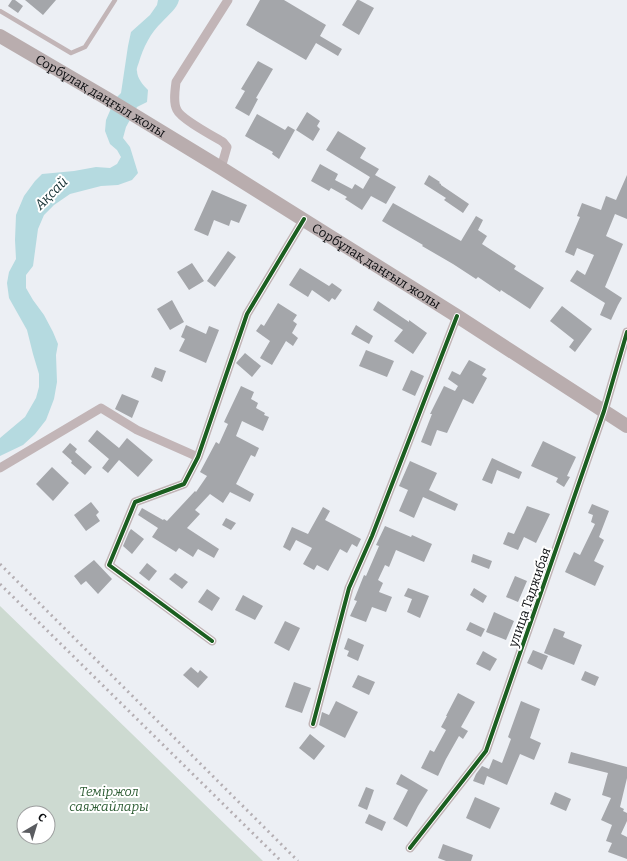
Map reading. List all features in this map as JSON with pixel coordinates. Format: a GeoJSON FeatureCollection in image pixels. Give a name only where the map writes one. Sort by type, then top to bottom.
{"type":"FeatureCollection","features":[{"type":"Feature","properties":{"kind":"main road","name":"Сорбұлақ даңғыл жолы"},"geometry":{"type":"LineString","coordinates":[[0,36],[151,125],[304,219],[627,426]]}},
{"type":"Feature","properties":{"kind":"street"},"geometry":{"type":"LineString","coordinates":[[222,168],[227,147],[223,142],[183,117],[177,110],[175,97],[176,82],[228,0]]}},
{"type":"Feature","properties":{"kind":"street"},"geometry":{"type":"LineString","coordinates":[[212,641],[109,565],[135,502],[184,484],[198,457],[247,314],[304,219]]}},
{"type":"Feature","properties":{"kind":"street"},"geometry":{"type":"LineString","coordinates":[[313,724],[349,588],[372,536],[457,316]]}},
{"type":"Feature","properties":{"kind":"street","name":"улица Таджибая"},"geometry":{"type":"LineString","coordinates":[[410,848],[486,751],[604,411],[627,332]]}},
{"type":"Feature","properties":{"kind":"street"},"geometry":{"type":"LineString","coordinates":[[0,468],[101,408],[137,430],[198,457]]}},
{"type":"Feature","properties":{"kind":"lane"},"geometry":{"type":"LineString","coordinates":[[0,11],[71,53],[85,47],[115,0]]}},
{"type":"Feature","properties":{"kind":"green space","name":"Теміржол саяжайлары"},"geometry":{"type":"Polygon","coordinates":[[[0,606],[263,861],[0,861],[0,606]]]}},
{"type":"Feature","properties":{"kind":"water","name":"Ақсай"},"geometry":{"type":"Polygon","coordinates":[[[158,0],[179,0],[174,9],[151,35],[137,68],[139,79],[148,90],[147,102],[137,107],[126,127],[123,138],[130,147],[138,173],[132,180],[118,185],[101,186],[70,194],[54,205],[44,215],[38,229],[33,266],[26,275],[26,288],[44,315],[58,344],[56,355],[57,382],[54,399],[46,420],[35,434],[23,445],[0,456],[0,438],[25,417],[36,398],[39,387],[39,374],[27,330],[9,298],[7,283],[9,272],[16,259],[16,215],[24,196],[42,174],[96,167],[110,168],[117,164],[121,157],[117,150],[110,144],[105,131],[106,120],[115,99],[121,93],[131,32],[150,15],[157,5],[158,0]]]}},
{"type":"Feature","properties":{"kind":"building"},"geometry":{"type":"Polygon","coordinates":[[[12,0],[15,0],[23,6],[18,13],[8,6],[12,0]]]}},
{"type":"Feature","properties":{"kind":"building"},"geometry":{"type":"Polygon","coordinates":[[[25,0],[56,0],[43,15],[25,0]]]}},
{"type":"Feature","properties":{"kind":"building"},"geometry":{"type":"Polygon","coordinates":[[[260,0],[284,0],[326,25],[320,36],[342,49],[338,56],[316,43],[306,60],[246,25],[260,0]]]}},
{"type":"Feature","properties":{"kind":"building"},"geometry":{"type":"Polygon","coordinates":[[[357,0],[374,8],[359,35],[342,25],[357,0]]]}},
{"type":"Feature","properties":{"kind":"building"},"geometry":{"type":"Polygon","coordinates":[[[258,61],[273,69],[256,98],[258,99],[249,116],[235,108],[245,91],[241,89],[258,61]]]}},
{"type":"Feature","properties":{"kind":"building"},"geometry":{"type":"Polygon","coordinates":[[[307,112],[320,121],[317,126],[320,129],[313,141],[296,130],[307,112]]]}},
{"type":"Feature","properties":{"kind":"building"},"geometry":{"type":"Polygon","coordinates":[[[257,114],[285,130],[288,126],[295,130],[279,159],[272,154],[273,152],[245,136],[257,114]]]}},
{"type":"Feature","properties":{"kind":"building"},"geometry":{"type":"Polygon","coordinates":[[[338,131],[366,148],[360,158],[379,169],[375,175],[396,187],[386,204],[371,196],[362,210],[345,199],[347,197],[331,188],[329,191],[311,181],[320,164],[338,174],[335,180],[352,189],[355,184],[363,189],[370,177],[326,150],[338,131]]]}},
{"type":"Feature","properties":{"kind":"building"},"geometry":{"type":"Polygon","coordinates":[[[429,175],[469,204],[463,213],[444,200],[446,198],[424,184],[429,175]]]}},
{"type":"Feature","properties":{"kind":"building"},"geometry":{"type":"Polygon","coordinates":[[[627,175],[627,219],[615,214],[606,236],[623,244],[605,287],[622,298],[611,320],[600,315],[605,303],[570,281],[577,270],[585,275],[594,255],[577,248],[574,256],[565,252],[580,217],[577,216],[582,203],[601,210],[606,196],[616,200],[627,175]]]}},
{"type":"Feature","properties":{"kind":"building"},"geometry":{"type":"Polygon","coordinates":[[[212,190],[247,205],[239,223],[231,220],[229,226],[214,220],[208,236],[194,230],[212,190]]]}},
{"type":"Feature","properties":{"kind":"building"},"geometry":{"type":"Polygon","coordinates":[[[393,203],[461,241],[476,216],[483,220],[478,230],[487,236],[482,244],[516,266],[514,269],[544,288],[530,309],[501,290],[500,292],[478,277],[476,279],[382,221],[393,203]]]}},
{"type":"Feature","properties":{"kind":"building"},"geometry":{"type":"Polygon","coordinates":[[[228,251],[236,257],[215,287],[207,281],[228,251]]]}},
{"type":"Feature","properties":{"kind":"building"},"geometry":{"type":"Polygon","coordinates":[[[192,263],[204,281],[189,290],[177,272],[192,263]]]}},
{"type":"Feature","properties":{"kind":"building"},"geometry":{"type":"Polygon","coordinates":[[[300,268],[329,286],[332,283],[342,290],[335,300],[332,298],[329,302],[312,290],[308,297],[289,285],[300,268]]]}},
{"type":"Feature","properties":{"kind":"building"},"geometry":{"type":"Polygon","coordinates":[[[172,300],[184,322],[170,330],[157,309],[172,300]]]}},
{"type":"Feature","properties":{"kind":"building"},"geometry":{"type":"Polygon","coordinates":[[[378,301],[427,333],[413,354],[394,341],[403,330],[373,310],[378,301]]]}},
{"type":"Feature","properties":{"kind":"building"},"geometry":{"type":"Polygon","coordinates":[[[278,303],[297,315],[293,321],[297,324],[292,333],[298,338],[293,346],[286,341],[272,365],[260,358],[270,341],[256,331],[261,324],[264,326],[278,303]]]}},
{"type":"Feature","properties":{"kind":"building"},"geometry":{"type":"Polygon","coordinates":[[[562,306],[592,329],[575,352],[569,347],[574,340],[550,321],[562,306]]]}},
{"type":"Feature","properties":{"kind":"building"},"geometry":{"type":"Polygon","coordinates":[[[186,325],[206,334],[209,326],[219,330],[206,363],[179,351],[185,339],[181,337],[186,325]]]}},
{"type":"Feature","properties":{"kind":"building"},"geometry":{"type":"Polygon","coordinates":[[[356,325],[373,336],[369,344],[351,334],[356,325]]]}},
{"type":"Feature","properties":{"kind":"building"},"geometry":{"type":"Polygon","coordinates":[[[366,350],[394,361],[387,377],[359,366],[366,350]]]}},
{"type":"Feature","properties":{"kind":"building"},"geometry":{"type":"Polygon","coordinates":[[[245,353],[261,366],[252,377],[236,363],[245,353]]]}},
{"type":"Feature","properties":{"kind":"building"},"geometry":{"type":"Polygon","coordinates":[[[469,360],[486,369],[482,375],[487,378],[473,404],[463,399],[447,433],[437,430],[431,446],[421,442],[432,414],[430,414],[444,386],[455,391],[458,386],[448,379],[452,371],[460,375],[469,360]]]}},
{"type":"Feature","properties":{"kind":"building"},"geometry":{"type":"Polygon","coordinates":[[[155,367],[166,371],[162,382],[151,377],[155,367]]]}},
{"type":"Feature","properties":{"kind":"building"},"geometry":{"type":"Polygon","coordinates":[[[411,370],[424,376],[415,396],[402,390],[411,370]]]}},
{"type":"Feature","properties":{"kind":"building"},"geometry":{"type":"Polygon","coordinates":[[[241,386],[254,392],[251,399],[258,403],[256,408],[265,413],[264,415],[269,417],[263,431],[242,421],[236,436],[259,448],[255,457],[251,455],[236,484],[254,494],[250,502],[230,492],[223,503],[210,494],[195,510],[200,514],[187,528],[219,549],[214,558],[198,549],[193,557],[179,548],[176,552],[152,537],[158,528],[138,515],[142,508],[167,521],[195,491],[196,492],[207,476],[200,472],[216,442],[219,444],[228,424],[224,422],[241,386]]]}},
{"type":"Feature","properties":{"kind":"building"},"geometry":{"type":"Polygon","coordinates":[[[122,394],[139,401],[132,418],[115,409],[122,394]]]}},
{"type":"Feature","properties":{"kind":"building"},"geometry":{"type":"Polygon","coordinates":[[[97,430],[119,448],[127,438],[153,460],[138,477],[119,460],[108,473],[102,468],[109,459],[88,441],[97,430]]]}},
{"type":"Feature","properties":{"kind":"building"},"geometry":{"type":"Polygon","coordinates":[[[543,441],[576,457],[567,476],[570,477],[564,487],[556,482],[558,478],[531,466],[543,441]]]}},
{"type":"Feature","properties":{"kind":"building"},"geometry":{"type":"Polygon","coordinates":[[[70,443],[77,449],[75,452],[92,467],[85,475],[71,463],[72,461],[62,452],[70,443]]]}},
{"type":"Feature","properties":{"kind":"building"},"geometry":{"type":"Polygon","coordinates":[[[492,458],[522,472],[519,479],[497,470],[492,484],[482,480],[492,458]]]}},
{"type":"Feature","properties":{"kind":"building"},"geometry":{"type":"Polygon","coordinates":[[[410,461],[437,473],[429,490],[458,504],[455,511],[423,497],[414,518],[399,511],[408,490],[399,486],[410,461]]]}},
{"type":"Feature","properties":{"kind":"building"},"geometry":{"type":"Polygon","coordinates":[[[52,467],[69,483],[53,501],[36,484],[52,467]]]}},
{"type":"Feature","properties":{"kind":"building"},"geometry":{"type":"Polygon","coordinates":[[[91,502],[99,512],[96,515],[100,521],[86,531],[74,515],[91,502]]]}},
{"type":"Feature","properties":{"kind":"building"},"geometry":{"type":"Polygon","coordinates":[[[592,504],[609,511],[599,537],[604,540],[594,561],[604,566],[595,586],[565,572],[574,552],[580,555],[595,524],[591,522],[593,515],[588,513],[592,504]]]}},
{"type":"Feature","properties":{"kind":"building"},"geometry":{"type":"Polygon","coordinates":[[[527,506],[550,514],[536,543],[524,537],[518,550],[503,544],[508,532],[514,534],[527,506]]]}},
{"type":"Feature","properties":{"kind":"building"},"geometry":{"type":"Polygon","coordinates":[[[323,507],[330,511],[325,520],[361,539],[357,547],[352,544],[347,553],[340,549],[328,571],[317,565],[314,570],[303,564],[312,548],[296,540],[290,551],[283,547],[292,527],[308,534],[323,507]]]}},
{"type":"Feature","properties":{"kind":"building"},"geometry":{"type":"Polygon","coordinates":[[[226,518],[236,523],[231,530],[222,525],[226,518]]]}},
{"type":"Feature","properties":{"kind":"building"},"geometry":{"type":"Polygon","coordinates":[[[385,526],[411,537],[412,535],[432,544],[424,562],[396,550],[389,567],[385,565],[378,580],[383,583],[379,592],[392,597],[386,612],[372,607],[366,622],[350,616],[357,601],[354,600],[364,575],[366,576],[379,546],[376,545],[385,526]]]}},
{"type":"Feature","properties":{"kind":"building"},"geometry":{"type":"Polygon","coordinates":[[[131,529],[144,539],[132,554],[123,546],[131,529]]]}},
{"type":"Feature","properties":{"kind":"building"},"geometry":{"type":"Polygon","coordinates":[[[473,554],[492,561],[489,569],[471,562],[473,554]]]}},
{"type":"Feature","properties":{"kind":"building"},"geometry":{"type":"Polygon","coordinates":[[[94,560],[112,579],[98,594],[86,581],[81,585],[74,576],[94,560]]]}},
{"type":"Feature","properties":{"kind":"building"},"geometry":{"type":"Polygon","coordinates":[[[147,563],[157,571],[149,581],[139,573],[147,563]]]}},
{"type":"Feature","properties":{"kind":"building"},"geometry":{"type":"Polygon","coordinates":[[[175,573],[188,582],[182,589],[169,579],[175,573]]]}},
{"type":"Feature","properties":{"kind":"building"},"geometry":{"type":"Polygon","coordinates":[[[515,576],[527,581],[518,602],[506,597],[515,576]]]}},
{"type":"Feature","properties":{"kind":"building"},"geometry":{"type":"Polygon","coordinates":[[[408,588],[429,596],[420,618],[407,612],[412,599],[404,596],[408,588]]]}},
{"type":"Feature","properties":{"kind":"building"},"geometry":{"type":"Polygon","coordinates":[[[474,588],[487,596],[483,603],[470,595],[474,588]]]}},
{"type":"Feature","properties":{"kind":"building"},"geometry":{"type":"Polygon","coordinates":[[[207,589],[220,598],[212,611],[198,602],[207,589]]]}},
{"type":"Feature","properties":{"kind":"building"},"geometry":{"type":"Polygon","coordinates":[[[243,595],[263,606],[255,620],[235,610],[243,595]]]}},
{"type":"Feature","properties":{"kind":"building"},"geometry":{"type":"Polygon","coordinates":[[[494,612],[514,621],[506,640],[486,632],[494,612]]]}},
{"type":"Feature","properties":{"kind":"building"},"geometry":{"type":"Polygon","coordinates":[[[285,621],[300,628],[289,651],[274,643],[285,621]]]}},
{"type":"Feature","properties":{"kind":"building"},"geometry":{"type":"Polygon","coordinates":[[[470,622],[485,629],[481,637],[466,630],[470,622]]]}},
{"type":"Feature","properties":{"kind":"building"},"geometry":{"type":"Polygon","coordinates":[[[554,628],[565,632],[563,637],[582,645],[574,665],[544,653],[554,628]]]}},
{"type":"Feature","properties":{"kind":"building"},"geometry":{"type":"Polygon","coordinates":[[[348,638],[364,645],[358,661],[347,656],[349,651],[344,649],[348,638]]]}},
{"type":"Feature","properties":{"kind":"building"},"geometry":{"type":"Polygon","coordinates":[[[533,650],[548,656],[542,670],[527,663],[533,650]]]}},
{"type":"Feature","properties":{"kind":"building"},"geometry":{"type":"Polygon","coordinates":[[[483,651],[497,659],[490,671],[476,664],[483,651]]]}},
{"type":"Feature","properties":{"kind":"building"},"geometry":{"type":"Polygon","coordinates":[[[191,667],[198,673],[200,670],[208,677],[198,688],[183,675],[191,667]]]}},
{"type":"Feature","properties":{"kind":"building"},"geometry":{"type":"Polygon","coordinates":[[[585,671],[599,677],[595,686],[581,680],[585,671]]]}},
{"type":"Feature","properties":{"kind":"building"},"geometry":{"type":"Polygon","coordinates":[[[358,675],[375,682],[369,695],[352,687],[358,675]]]}},
{"type":"Feature","properties":{"kind":"building"},"geometry":{"type":"Polygon","coordinates":[[[294,682],[311,688],[302,713],[285,707],[294,682]]]}},
{"type":"Feature","properties":{"kind":"building"},"geometry":{"type":"Polygon","coordinates":[[[458,693],[475,702],[461,727],[468,731],[463,739],[459,736],[438,776],[421,768],[430,750],[434,752],[446,730],[441,727],[458,693]]]}},
{"type":"Feature","properties":{"kind":"building"},"geometry":{"type":"Polygon","coordinates":[[[336,701],[358,712],[345,738],[319,725],[322,712],[329,715],[336,701]]]}},
{"type":"Feature","properties":{"kind":"building"},"geometry":{"type":"Polygon","coordinates":[[[521,701],[540,709],[530,738],[541,743],[534,760],[520,754],[507,785],[487,776],[484,785],[473,781],[482,766],[489,769],[493,759],[502,763],[511,739],[508,737],[521,701]]]}},
{"type":"Feature","properties":{"kind":"building"},"geometry":{"type":"Polygon","coordinates":[[[310,734],[325,746],[314,760],[299,748],[310,734]]]}},
{"type":"Feature","properties":{"kind":"building"},"geometry":{"type":"Polygon","coordinates":[[[571,752],[627,767],[627,778],[620,807],[627,813],[627,821],[621,834],[627,837],[627,859],[608,852],[612,843],[606,841],[612,825],[601,820],[611,798],[602,795],[608,773],[568,763],[571,752]]]}},
{"type":"Feature","properties":{"kind":"building"},"geometry":{"type":"Polygon","coordinates":[[[401,774],[428,790],[407,827],[393,819],[408,790],[396,784],[401,774]]]}},
{"type":"Feature","properties":{"kind":"building"},"geometry":{"type":"Polygon","coordinates":[[[366,787],[374,790],[367,810],[358,806],[366,787]]]}},
{"type":"Feature","properties":{"kind":"building"},"geometry":{"type":"Polygon","coordinates":[[[555,792],[571,799],[566,811],[550,804],[555,792]]]}},
{"type":"Feature","properties":{"kind":"building"},"geometry":{"type":"Polygon","coordinates":[[[475,797],[500,808],[490,829],[466,818],[475,797]]]}},
{"type":"Feature","properties":{"kind":"building"},"geometry":{"type":"Polygon","coordinates":[[[369,814],[386,822],[382,831],[365,823],[369,814]]]}},
{"type":"Feature","properties":{"kind":"building"},"geometry":{"type":"Polygon","coordinates":[[[443,844],[473,855],[471,861],[446,861],[438,858],[443,844]]]}},
{"type":"Feature","properties":{"kind":"railway"},"geometry":{"type":"LineString","coordinates":[[0,564],[298,861]]}},
{"type":"Feature","properties":{"kind":"railway"},"geometry":{"type":"LineString","coordinates":[[0,584],[281,861]]}},
{"type":"Feature","properties":{"kind":"cycle path"},"geometry":{"type":"LineString","coordinates":[[212,641],[109,565],[135,502],[184,484],[198,457],[247,314],[304,219]]}},
{"type":"Feature","properties":{"kind":"cycle path"},"geometry":{"type":"LineString","coordinates":[[313,724],[349,588],[372,536],[457,316]]}},
{"type":"Feature","properties":{"kind":"cycle path"},"geometry":{"type":"LineString","coordinates":[[410,848],[486,751],[604,411],[627,332]]}}]}
